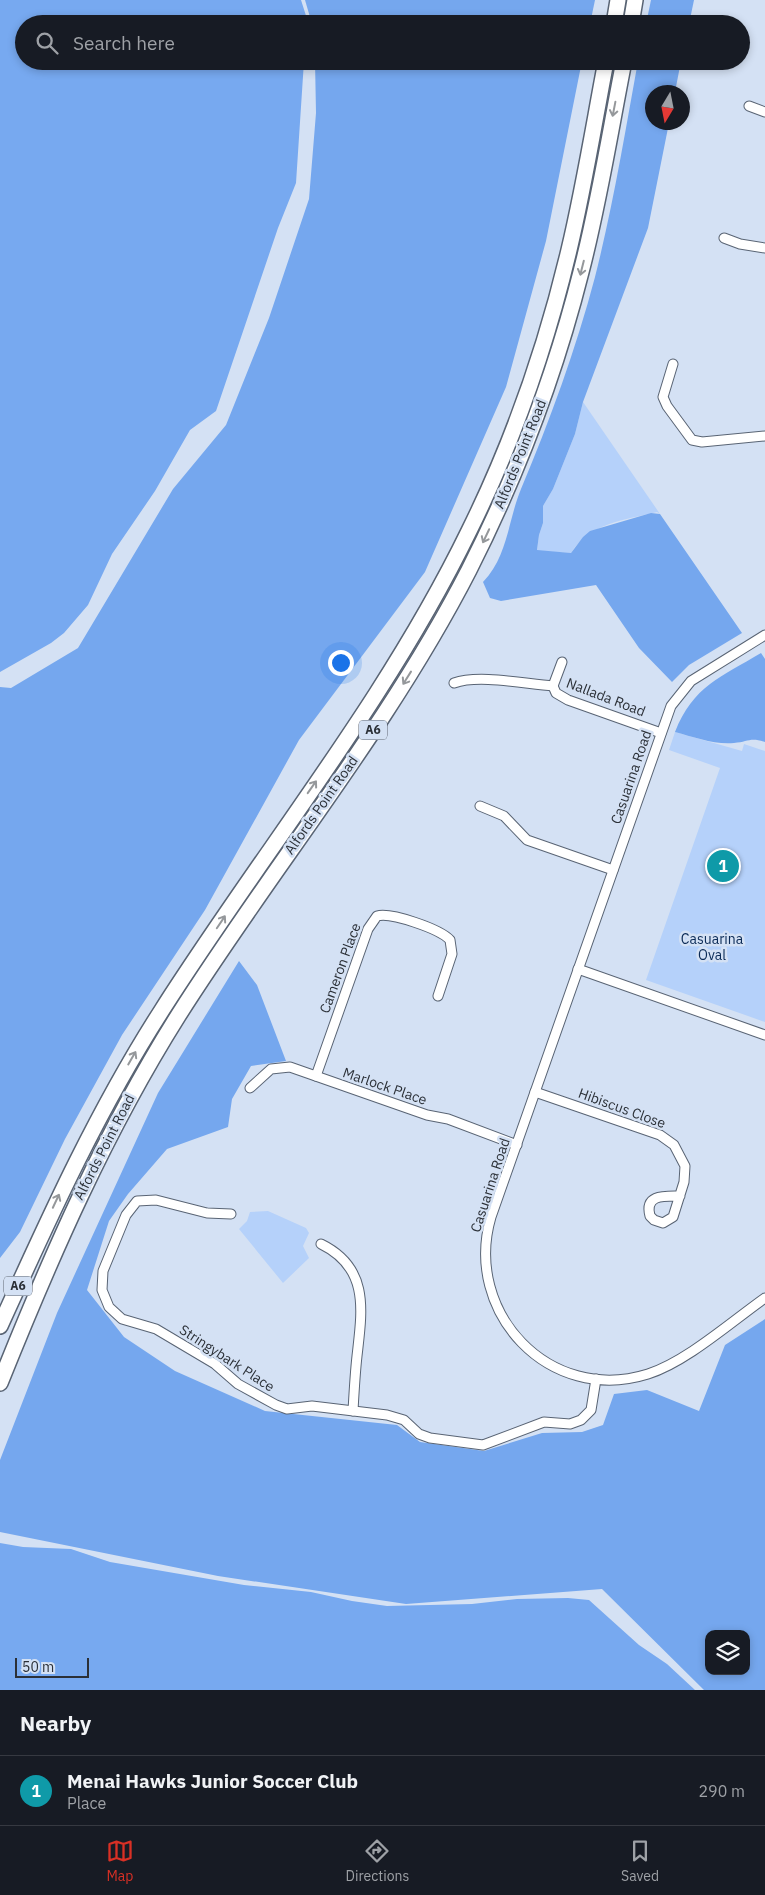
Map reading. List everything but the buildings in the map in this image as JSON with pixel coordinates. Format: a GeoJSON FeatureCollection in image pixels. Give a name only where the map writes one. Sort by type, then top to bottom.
{"type":"FeatureCollection","features":[{"type":"Feature","properties":{"kind":"highway"},"geometry":{"type":"LineString","coordinates":[[616,15],[618,0]]}},
{"type":"Feature","properties":{"kind":"highway"},"geometry":{"type":"LineString","coordinates":[[633,15],[636,0]]}},
{"type":"Feature","properties":{"kind":"highway","name":"Alfords Point Road"},"geometry":{"type":"LineString","coordinates":[[0,1326],[70,1173],[143,1039],[196,957],[395,666],[430,606],[471,527],[511,435],[547,332],[573,232],[604,70]]}},
{"type":"Feature","properties":{"kind":"highway","name":"Alfords Point Road"},"geometry":{"type":"LineString","coordinates":[[0,1383],[76,1203],[142,1075],[198,985],[397,694],[440,625],[484,540],[540,408],[571,309],[594,220],[622,70]]}},
{"type":"Feature","properties":{"kind":"street"},"geometry":{"type":"LineString","coordinates":[[749,106],[765,112]]}},
{"type":"Feature","properties":{"kind":"street"},"geometry":{"type":"LineString","coordinates":[[724,238],[740,244],[765,248]]}},
{"type":"Feature","properties":{"kind":"street"},"geometry":{"type":"LineString","coordinates":[[673,364],[663,397],[667,406],[692,440],[702,442],[765,436]]}},
{"type":"Feature","properties":{"kind":"street","name":"Casuarina Road"},"geometry":{"type":"LineString","coordinates":[[765,635],[706,671],[686,686],[671,706],[516,1145],[487,1236],[486,1268],[490,1290],[505,1323],[532,1353],[565,1371],[596,1379],[634,1378],[659,1370],[681,1358],[765,1298]]}},
{"type":"Feature","properties":{"kind":"street"},"geometry":{"type":"LineString","coordinates":[[552,686],[562,662]]}},
{"type":"Feature","properties":{"kind":"street","name":"Nallada Road"},"geometry":{"type":"LineString","coordinates":[[454,684],[466,680],[552,686],[556,693],[568,700],[661,733]]}},
{"type":"Feature","properties":{"kind":"street"},"geometry":{"type":"LineString","coordinates":[[480,806],[504,816],[527,840],[613,870]]}},
{"type":"Feature","properties":{"kind":"street","name":"Cameron Place"},"geometry":{"type":"LineString","coordinates":[[316,1076],[368,929],[377,916],[393,916],[442,934],[450,940],[452,954],[438,996]]}},
{"type":"Feature","properties":{"kind":"street"},"geometry":{"type":"LineString","coordinates":[[578,969],[765,1035]]}},
{"type":"Feature","properties":{"kind":"street","name":"Marlock Place"},"geometry":{"type":"LineString","coordinates":[[250,1088],[264,1073],[278,1067],[290,1067],[426,1115],[448,1119],[516,1145]]}},
{"type":"Feature","properties":{"kind":"street","name":"Hibiscus Close"},"geometry":{"type":"LineString","coordinates":[[535,1092],[667,1139],[678,1151],[685,1166],[684,1182],[680,1196]]}},
{"type":"Feature","properties":{"kind":"street","name":"Stringybark Place"},"geometry":{"type":"LineString","coordinates":[[231,1214],[207,1214],[156,1200],[143,1200],[133,1204],[126,1215],[103,1271],[101,1284],[106,1302],[122,1319],[156,1329],[222,1368],[238,1384],[276,1405],[292,1409],[312,1406],[399,1417],[420,1434],[430,1438],[488,1444],[544,1422],[570,1424],[581,1420],[591,1410],[596,1379]]}},
{"type":"Feature","properties":{"kind":"street"},"geometry":{"type":"LineString","coordinates":[[321,1244],[339,1255],[349,1267],[360,1295],[362,1323],[353,1411]]}},
{"type":"Feature","properties":{"kind":"green space"},"geometry":{"type":"Polygon","coordinates":[[[583,402],[660,514],[657,512],[609,524],[588,535],[571,553],[537,551],[543,523],[543,506],[553,489],[575,434],[583,402]]]}},
{"type":"Feature","properties":{"kind":"green space","name":"Casuarina Oval"},"geometry":{"type":"Polygon","coordinates":[[[675,732],[742,751],[744,744],[765,751],[765,1022],[646,980],[720,768],[669,750],[675,732]]]}},
{"type":"Feature","properties":{"kind":"green space"},"geometry":{"type":"Polygon","coordinates":[[[268,1211],[306,1228],[309,1233],[303,1246],[309,1258],[283,1283],[239,1229],[247,1221],[250,1212],[268,1211]]]}},
{"type":"Feature","properties":{"kind":"shaded area"},"geometry":{"type":"Polygon","coordinates":[[[0,0],[301,0],[306,15],[15,15],[15,70],[303,70],[296,183],[278,228],[216,411],[190,430],[155,491],[112,554],[88,605],[64,633],[51,643],[0,672],[0,0]]]}},
{"type":"Feature","properties":{"kind":"shaded area"},"geometry":{"type":"Polygon","coordinates":[[[305,0],[595,0],[592,15],[309,15],[305,0]]]}},
{"type":"Feature","properties":{"kind":"shaded area"},"geometry":{"type":"Polygon","coordinates":[[[651,0],[694,0],[691,15],[648,15],[651,0]]]}},
{"type":"Feature","properties":{"kind":"shaded area"},"geometry":{"type":"Polygon","coordinates":[[[315,70],[580,70],[546,241],[506,387],[425,572],[299,740],[205,910],[122,1035],[65,1139],[20,1232],[0,1258],[0,687],[11,688],[78,648],[173,489],[226,425],[269,318],[309,199],[316,113],[315,70]]]}},
{"type":"Feature","properties":{"kind":"shaded area"},"geometry":{"type":"Polygon","coordinates":[[[636,70],[679,70],[676,85],[645,85],[645,130],[668,130],[648,228],[583,402],[575,434],[553,489],[543,506],[543,523],[537,550],[571,553],[590,531],[651,513],[660,514],[742,633],[689,665],[672,682],[639,648],[596,585],[501,601],[490,598],[483,582],[498,561],[503,549],[517,501],[562,384],[588,304],[601,250],[636,70]]]}},
{"type":"Feature","properties":{"kind":"shaded area"},"geometry":{"type":"Polygon","coordinates":[[[761,653],[765,659],[765,742],[752,740],[719,743],[675,732],[682,716],[700,693],[721,676],[761,653]]]}},
{"type":"Feature","properties":{"kind":"shaded area"},"geometry":{"type":"Polygon","coordinates":[[[239,961],[257,985],[286,1061],[251,1066],[232,1099],[228,1127],[167,1149],[128,1194],[109,1221],[87,1290],[124,1337],[175,1371],[265,1411],[397,1425],[420,1442],[484,1451],[542,1433],[582,1432],[603,1425],[614,1394],[647,1390],[699,1411],[725,1345],[765,1319],[765,1690],[704,1690],[602,1589],[406,1604],[218,1576],[0,1532],[0,1460],[57,1313],[158,1093],[239,961]]]}},
{"type":"Feature","properties":{"kind":"shaded area"},"geometry":{"type":"Polygon","coordinates":[[[0,1543],[23,1547],[71,1549],[110,1562],[244,1585],[311,1592],[387,1606],[472,1604],[517,1599],[568,1598],[589,1600],[639,1645],[667,1664],[695,1690],[0,1690],[0,1543]]]}},
{"type":"Feature","properties":{"kind":"place","name":"Menai Hawks Junior Soccer Club"},"geometry":{"type":"Point","coordinates":[723,866]}}]}
